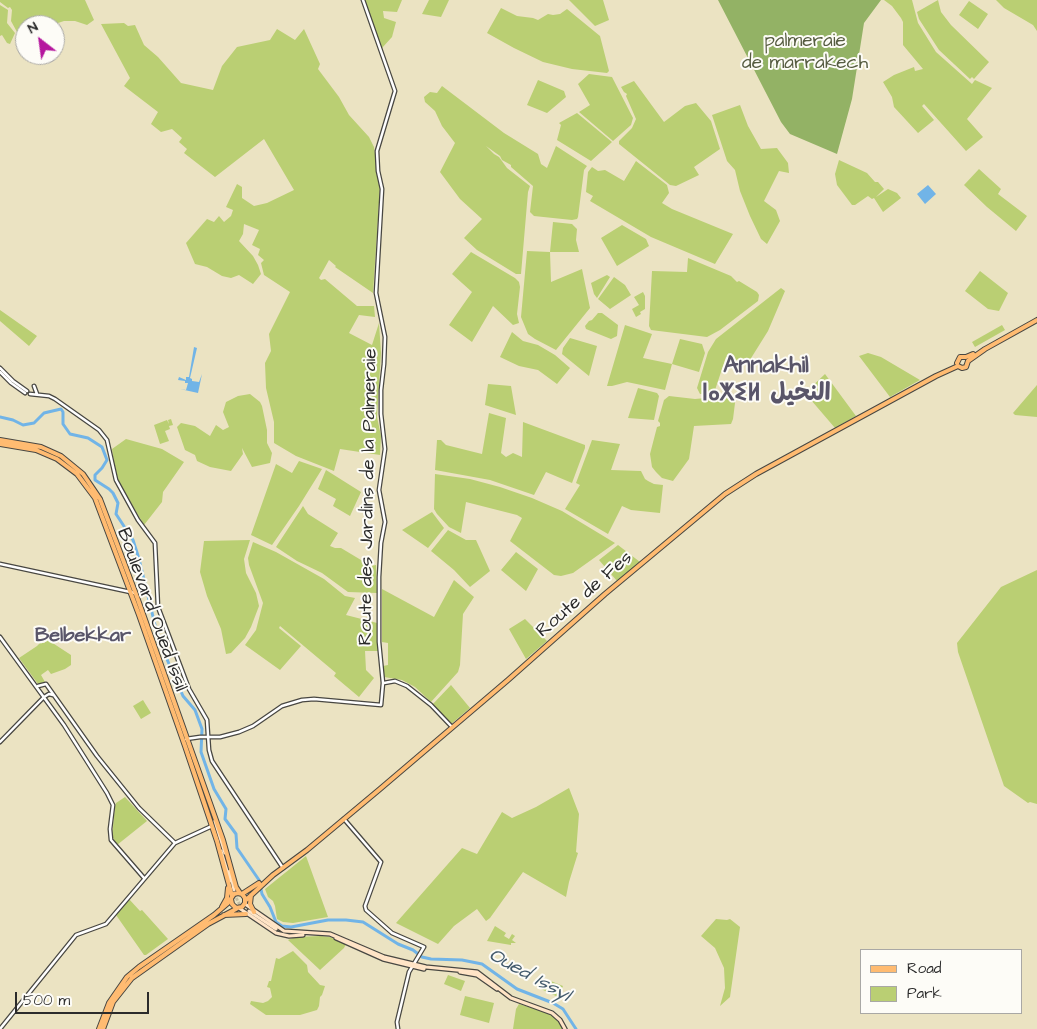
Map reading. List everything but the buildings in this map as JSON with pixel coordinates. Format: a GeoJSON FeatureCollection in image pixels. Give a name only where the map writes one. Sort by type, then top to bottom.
{"type":"FeatureCollection","features":[{"type":"Feature","properties":{"kind":"main road"},"geometry":{"type":"LineString","coordinates":[[967,359],[968,365],[965,367],[957,364],[959,357],[967,359],[1037,320]]}},
{"type":"Feature","properties":{"kind":"main road","name":"Route de Fes"},"geometry":{"type":"LineString","coordinates":[[245,902],[257,886],[283,868],[344,818],[508,680],[605,594],[730,490],[957,364]]}},
{"type":"Feature","properties":{"kind":"main road","name":"Boulevard Oued Issil"},"geometry":{"type":"LineString","coordinates":[[0,441],[44,452],[62,461],[77,474],[90,490],[100,508],[133,593],[215,821],[229,860],[235,884],[241,894]]}},
{"type":"Feature","properties":{"kind":"main road","name":"Boulevard Oued Issil"},"geometry":{"type":"LineString","coordinates":[[185,740],[217,841],[231,898]]}},
{"type":"Feature","properties":{"kind":"main road","name":"Boulevard Oued Issil"},"geometry":{"type":"LineString","coordinates":[[215,821],[233,890],[217,841]]}},
{"type":"Feature","properties":{"kind":"main road"},"geometry":{"type":"LineString","coordinates":[[220,910],[226,898],[228,883]]}},
{"type":"Feature","properties":{"kind":"main road"},"geometry":{"type":"LineString","coordinates":[[235,884],[241,890],[252,891],[250,901],[254,912]]}},
{"type":"Feature","properties":{"kind":"main road","name":"Route de Fes"},"geometry":{"type":"LineString","coordinates":[[241,894],[252,891]]}},
{"type":"Feature","properties":{"kind":"main road"},"geometry":{"type":"LineString","coordinates":[[101,1029],[108,1003],[127,977],[138,967],[220,910],[236,894],[241,894],[254,912],[279,929]]}},
{"type":"Feature","properties":{"kind":"main road"},"geometry":{"type":"LineString","coordinates":[[231,898],[232,905],[276,933],[330,936],[382,958],[414,963],[423,969],[475,975],[516,1001],[552,1013],[560,1020],[565,1029]]}},
{"type":"Feature","properties":{"kind":"main road"},"geometry":{"type":"LineString","coordinates":[[101,1029],[113,1002],[132,978],[222,915],[239,908],[245,902]]}},
{"type":"Feature","properties":{"kind":"main road"},"geometry":{"type":"LineString","coordinates":[[222,915],[247,913],[272,927],[291,933],[330,934],[383,956],[426,967],[477,972],[502,992]]}},
{"type":"Feature","properties":{"kind":"street","name":"Route des Jardins de la Palmeraie"},"geometry":{"type":"LineString","coordinates":[[208,738],[240,732],[253,726],[282,706],[302,700],[314,699],[382,705],[383,683],[379,642],[379,577],[381,543],[385,522],[379,490],[385,449],[381,414],[384,337],[376,293],[382,189],[376,150],[395,86],[363,0]]}},
{"type":"Feature","properties":{"kind":"street"},"geometry":{"type":"LineString","coordinates":[[0,368],[27,392]]}},
{"type":"Feature","properties":{"kind":"street"},"geometry":{"type":"LineString","coordinates":[[0,372],[12,383],[27,392],[52,397],[76,412],[99,430],[107,440],[116,480],[138,520],[155,542],[158,606],[189,689],[206,718],[209,754],[283,868]]}},
{"type":"Feature","properties":{"kind":"street"},"geometry":{"type":"LineString","coordinates":[[34,386],[37,394]]}},
{"type":"Feature","properties":{"kind":"street"},"geometry":{"type":"LineString","coordinates":[[0,564],[133,593]]}},
{"type":"Feature","properties":{"kind":"street"},"geometry":{"type":"LineString","coordinates":[[0,637],[38,686],[88,761],[112,802],[111,840],[144,878]]}},
{"type":"Feature","properties":{"kind":"street"},"geometry":{"type":"LineString","coordinates":[[383,683],[395,681],[407,686],[431,705],[452,727]]}},
{"type":"Feature","properties":{"kind":"street"},"geometry":{"type":"LineString","coordinates":[[38,686],[46,684],[115,778],[149,819],[175,843]]}},
{"type":"Feature","properties":{"kind":"street"},"geometry":{"type":"LineString","coordinates":[[0,742],[48,694],[49,688]]}},
{"type":"Feature","properties":{"kind":"street"},"geometry":{"type":"LineString","coordinates":[[48,694],[54,695]]}},
{"type":"Feature","properties":{"kind":"street"},"geometry":{"type":"LineString","coordinates":[[185,740],[200,737],[208,738]]}},
{"type":"Feature","properties":{"kind":"street"},"geometry":{"type":"LineString","coordinates":[[344,818],[380,862],[365,909],[392,933],[424,947],[414,963],[397,1022],[398,1029]]}},
{"type":"Feature","properties":{"kind":"street"},"geometry":{"type":"LineString","coordinates":[[0,1029],[76,935],[106,924],[175,843],[212,826]]}},
{"type":"Feature","properties":{"kind":"green space"},"geometry":{"type":"Polygon","coordinates":[[[0,0],[85,0],[94,20],[87,25],[75,21],[65,21],[65,15],[15,15],[15,28],[11,21],[12,10],[0,2],[0,0]]]}},
{"type":"Feature","properties":{"kind":"green space"},"geometry":{"type":"Polygon","coordinates":[[[364,0],[402,0],[397,12],[383,11],[384,18],[396,22],[392,37],[382,48],[364,0]]]}},
{"type":"Feature","properties":{"kind":"green space"},"geometry":{"type":"Polygon","coordinates":[[[429,0],[449,0],[441,17],[422,14],[429,0]]]}},
{"type":"Feature","properties":{"kind":"green space"},"geometry":{"type":"Polygon","coordinates":[[[569,0],[603,0],[609,20],[595,26],[569,0]]]}},
{"type":"Feature","properties":{"kind":"green space","name":"palmeraie de marrakech"},"geometry":{"type":"Polygon","coordinates":[[[718,0],[881,0],[864,23],[852,99],[837,154],[790,134],[781,122],[718,0]]]}},
{"type":"Feature","properties":{"kind":"green space"},"geometry":{"type":"Polygon","coordinates":[[[884,0],[912,0],[918,23],[936,52],[972,84],[975,80],[992,88],[967,119],[983,137],[966,151],[924,104],[922,106],[934,120],[918,133],[894,107],[892,97],[883,82],[894,75],[914,67],[915,71],[923,69],[903,45],[903,22],[901,18],[892,6],[884,0]]]}},
{"type":"Feature","properties":{"kind":"green space"},"geometry":{"type":"Polygon","coordinates":[[[938,0],[941,12],[951,25],[989,62],[974,79],[972,77],[970,79],[939,50],[919,19],[917,12],[938,0]]]}},
{"type":"Feature","properties":{"kind":"green space"},"geometry":{"type":"Polygon","coordinates":[[[996,0],[1037,0],[1037,31],[1033,25],[1004,8],[996,0]]]}},
{"type":"Feature","properties":{"kind":"green space"},"geometry":{"type":"Polygon","coordinates":[[[969,1],[988,14],[978,29],[959,15],[969,1]]]}},
{"type":"Feature","properties":{"kind":"green space"},"geometry":{"type":"Polygon","coordinates":[[[0,5],[8,10],[7,23],[15,33],[10,44],[7,43],[2,35],[0,36],[0,5]]]}},
{"type":"Feature","properties":{"kind":"green space"},"geometry":{"type":"Polygon","coordinates":[[[501,8],[517,16],[538,20],[548,14],[560,14],[567,9],[600,36],[609,71],[607,73],[572,69],[543,62],[487,33],[501,8]]]}},
{"type":"Feature","properties":{"kind":"green space"},"geometry":{"type":"Polygon","coordinates":[[[124,23],[128,26],[135,25],[144,45],[158,57],[181,83],[213,90],[222,66],[237,47],[270,40],[277,29],[295,40],[304,29],[320,64],[318,69],[339,97],[349,115],[369,137],[374,147],[380,188],[373,293],[335,267],[329,260],[319,278],[321,280],[325,279],[357,306],[374,306],[375,317],[359,315],[349,333],[372,345],[379,323],[381,353],[377,417],[381,436],[380,455],[340,449],[334,471],[296,456],[274,443],[274,422],[266,388],[265,363],[271,351],[269,334],[290,292],[264,275],[261,263],[264,260],[258,255],[260,249],[252,245],[259,230],[244,224],[243,234],[239,241],[253,256],[261,274],[253,284],[239,275],[231,278],[222,276],[207,267],[195,264],[186,243],[207,219],[214,222],[219,216],[224,222],[231,216],[233,210],[226,207],[237,184],[242,187],[242,198],[254,206],[267,203],[294,190],[264,139],[215,177],[184,153],[187,149],[179,142],[182,138],[172,129],[161,132],[151,124],[158,112],[124,86],[130,78],[101,24],[124,23]]]}},
{"type":"Feature","properties":{"kind":"green space"},"geometry":{"type":"Polygon","coordinates":[[[589,74],[612,77],[633,118],[631,125],[613,141],[579,112],[590,105],[578,84],[589,74]]]}},
{"type":"Feature","properties":{"kind":"green space"},"geometry":{"type":"Polygon","coordinates":[[[538,80],[564,91],[566,97],[547,113],[527,105],[538,80]]]}},
{"type":"Feature","properties":{"kind":"green space"},"geometry":{"type":"Polygon","coordinates":[[[634,81],[664,122],[685,106],[696,103],[711,121],[720,149],[694,167],[699,175],[676,186],[670,185],[619,144],[619,141],[632,128],[636,119],[626,96],[627,94],[621,87],[634,81]]]}},
{"type":"Feature","properties":{"kind":"green space"},"geometry":{"type":"Polygon","coordinates":[[[442,86],[504,133],[538,154],[541,164],[547,168],[556,146],[587,166],[584,170],[577,219],[534,216],[530,212],[533,186],[511,165],[486,146],[499,157],[507,168],[530,186],[521,274],[516,274],[477,250],[464,238],[482,219],[460,199],[440,172],[455,143],[442,126],[435,111],[425,102],[424,97],[430,92],[437,93],[442,86]]]}},
{"type":"Feature","properties":{"kind":"green space"},"geometry":{"type":"Polygon","coordinates":[[[740,105],[748,126],[761,149],[777,148],[788,163],[789,173],[779,171],[764,201],[776,210],[780,221],[767,244],[761,239],[750,216],[740,191],[735,170],[727,161],[712,115],[740,105]]]}},
{"type":"Feature","properties":{"kind":"green space"},"geometry":{"type":"Polygon","coordinates":[[[577,113],[612,142],[591,161],[557,140],[561,125],[559,123],[577,113]]]}},
{"type":"Feature","properties":{"kind":"green space"},"geometry":{"type":"Polygon","coordinates":[[[839,160],[867,173],[875,182],[878,182],[884,189],[876,197],[888,189],[897,193],[901,198],[883,212],[874,198],[872,199],[868,196],[852,205],[837,185],[835,174],[839,160]]]}},
{"type":"Feature","properties":{"kind":"green space"},"geometry":{"type":"Polygon","coordinates":[[[636,161],[667,185],[669,193],[662,203],[733,234],[715,264],[651,237],[590,201],[593,196],[586,192],[588,172],[592,167],[598,171],[605,170],[624,181],[636,161]]]}},
{"type":"Feature","properties":{"kind":"green space"},"geometry":{"type":"Polygon","coordinates":[[[979,169],[1001,189],[998,194],[1027,216],[1016,231],[964,185],[979,169]]]}},
{"type":"Feature","properties":{"kind":"green space"},"geometry":{"type":"Polygon","coordinates":[[[553,222],[572,224],[577,229],[576,240],[579,252],[550,252],[553,222]]]}},
{"type":"Feature","properties":{"kind":"green space"},"geometry":{"type":"Polygon","coordinates":[[[622,225],[646,239],[649,246],[617,266],[601,238],[622,225]]]}},
{"type":"Feature","properties":{"kind":"green space"},"geometry":{"type":"Polygon","coordinates":[[[527,251],[550,252],[551,282],[582,269],[590,308],[556,350],[528,334],[521,317],[527,251]]]}},
{"type":"Feature","properties":{"kind":"green space"},"geometry":{"type":"Polygon","coordinates":[[[471,252],[515,278],[519,282],[520,287],[517,314],[519,323],[513,325],[493,306],[472,342],[449,325],[472,292],[452,274],[471,252]]]}},
{"type":"Feature","properties":{"kind":"green space"},"geometry":{"type":"Polygon","coordinates":[[[688,258],[731,276],[737,282],[739,281],[757,292],[759,295],[758,301],[720,330],[707,337],[651,330],[649,326],[652,271],[687,272],[688,258]]]}},
{"type":"Feature","properties":{"kind":"green space"},"geometry":{"type":"Polygon","coordinates":[[[980,271],[1008,293],[999,311],[988,309],[965,291],[980,271]]]}},
{"type":"Feature","properties":{"kind":"green space"},"geometry":{"type":"Polygon","coordinates":[[[607,275],[610,277],[597,298],[591,283],[607,275]]]}},
{"type":"Feature","properties":{"kind":"green space"},"geometry":{"type":"Polygon","coordinates":[[[614,277],[625,285],[631,295],[610,309],[598,299],[614,277]]]}},
{"type":"Feature","properties":{"kind":"green space"},"geometry":{"type":"Polygon","coordinates":[[[781,288],[785,291],[768,331],[748,363],[726,357],[714,393],[700,394],[697,388],[708,352],[716,339],[781,288]]]}},
{"type":"Feature","properties":{"kind":"green space"},"geometry":{"type":"Polygon","coordinates":[[[643,292],[645,296],[645,309],[636,317],[632,309],[639,305],[634,297],[643,292]]]}},
{"type":"Feature","properties":{"kind":"green space"},"geometry":{"type":"Polygon","coordinates":[[[0,310],[37,336],[29,346],[0,321],[0,310]]]}},
{"type":"Feature","properties":{"kind":"green space"},"geometry":{"type":"Polygon","coordinates":[[[598,313],[602,313],[618,325],[617,336],[611,339],[586,329],[585,326],[598,313]]]}},
{"type":"Feature","properties":{"kind":"green space"},"geometry":{"type":"Polygon","coordinates":[[[625,325],[652,334],[643,358],[672,364],[665,390],[627,382],[607,386],[625,325]]]}},
{"type":"Feature","properties":{"kind":"green space"},"geometry":{"type":"Polygon","coordinates":[[[1002,325],[1005,330],[975,347],[972,342],[1002,325]]]}},
{"type":"Feature","properties":{"kind":"green space"},"geometry":{"type":"Polygon","coordinates":[[[512,332],[523,341],[538,345],[555,355],[570,368],[557,384],[538,370],[519,366],[500,357],[512,332]]]}},
{"type":"Feature","properties":{"kind":"green space"},"geometry":{"type":"Polygon","coordinates":[[[570,338],[597,346],[589,376],[562,354],[563,348],[570,338]]]}},
{"type":"Feature","properties":{"kind":"green space"},"geometry":{"type":"Polygon","coordinates":[[[680,339],[702,344],[705,353],[699,372],[672,364],[680,339]]]}},
{"type":"Feature","properties":{"kind":"green space"},"geometry":{"type":"Polygon","coordinates":[[[868,353],[881,357],[920,380],[890,397],[859,356],[868,353]]]}},
{"type":"Feature","properties":{"kind":"green space"},"geometry":{"type":"Polygon","coordinates":[[[825,374],[856,416],[835,428],[805,393],[825,374]]]}},
{"type":"Feature","properties":{"kind":"green space"},"geometry":{"type":"Polygon","coordinates":[[[488,384],[511,386],[516,415],[485,405],[488,384]]]}},
{"type":"Feature","properties":{"kind":"green space"},"geometry":{"type":"Polygon","coordinates":[[[1037,385],[1037,417],[1015,415],[1013,413],[1037,385]]]}},
{"type":"Feature","properties":{"kind":"green space"},"geometry":{"type":"Polygon","coordinates":[[[638,388],[657,393],[659,396],[654,420],[628,418],[638,388]]]}},
{"type":"Feature","properties":{"kind":"green space"},"geometry":{"type":"Polygon","coordinates":[[[250,394],[262,406],[267,430],[267,443],[272,453],[270,463],[252,467],[242,448],[243,454],[231,471],[210,467],[197,461],[195,455],[185,450],[177,427],[181,423],[195,426],[210,436],[216,425],[223,430],[229,427],[223,412],[226,402],[238,396],[250,394]]]}},
{"type":"Feature","properties":{"kind":"green space"},"geometry":{"type":"Polygon","coordinates":[[[669,396],[695,399],[728,396],[735,403],[731,424],[694,426],[689,459],[673,481],[662,478],[656,472],[652,467],[650,454],[657,427],[660,426],[658,421],[664,400],[669,396]]]}},
{"type":"Feature","properties":{"kind":"green space"},"geometry":{"type":"Polygon","coordinates":[[[489,413],[506,418],[501,453],[506,457],[513,453],[522,457],[523,422],[585,445],[572,483],[546,472],[534,495],[490,480],[435,470],[437,440],[441,440],[446,445],[482,454],[489,413]]]}},
{"type":"Feature","properties":{"kind":"green space"},"geometry":{"type":"Polygon","coordinates":[[[171,419],[173,425],[169,426],[170,429],[165,431],[169,441],[160,444],[154,425],[167,420],[169,424],[168,420],[171,419]]]}},
{"type":"Feature","properties":{"kind":"green space"},"geometry":{"type":"Polygon","coordinates":[[[126,439],[162,449],[184,462],[163,492],[162,502],[144,525],[116,477],[112,449],[126,439]]]}},
{"type":"Feature","properties":{"kind":"green space"},"geometry":{"type":"Polygon","coordinates":[[[592,440],[620,444],[611,470],[641,471],[648,481],[663,485],[660,513],[631,510],[622,506],[608,534],[565,509],[580,485],[576,483],[592,440]]]}},
{"type":"Feature","properties":{"kind":"green space"},"geometry":{"type":"Polygon","coordinates":[[[299,461],[322,469],[272,545],[251,535],[276,464],[292,473],[299,461]]]}},
{"type":"Feature","properties":{"kind":"green space"},"geometry":{"type":"Polygon","coordinates":[[[326,470],[361,492],[350,516],[333,506],[336,499],[318,489],[326,470]]]}},
{"type":"Feature","properties":{"kind":"green space"},"geometry":{"type":"Polygon","coordinates":[[[435,474],[470,479],[532,498],[562,511],[615,543],[573,573],[561,576],[554,575],[510,541],[522,518],[517,515],[466,502],[461,533],[449,527],[434,509],[435,474]]]}},
{"type":"Feature","properties":{"kind":"green space"},"geometry":{"type":"Polygon","coordinates":[[[303,506],[308,514],[338,533],[330,546],[341,548],[371,566],[376,565],[377,593],[348,592],[322,573],[297,561],[276,547],[303,506]]]}},
{"type":"Feature","properties":{"kind":"green space"},"geometry":{"type":"Polygon","coordinates":[[[432,512],[444,528],[428,548],[402,530],[432,512]]]}},
{"type":"Feature","properties":{"kind":"green space"},"geometry":{"type":"Polygon","coordinates":[[[448,530],[466,540],[476,540],[490,571],[470,587],[454,570],[431,551],[448,530]]]}},
{"type":"Feature","properties":{"kind":"green space"},"geometry":{"type":"Polygon","coordinates":[[[250,540],[244,559],[246,573],[256,593],[259,606],[245,638],[231,653],[226,654],[221,629],[207,596],[200,572],[204,541],[250,540]]]}},
{"type":"Feature","properties":{"kind":"green space"},"geometry":{"type":"Polygon","coordinates":[[[253,542],[276,552],[324,579],[345,596],[355,598],[346,615],[377,623],[378,651],[365,651],[366,670],[374,678],[359,697],[334,676],[336,673],[280,626],[279,628],[301,646],[280,670],[245,645],[256,630],[263,603],[249,565],[248,558],[253,542]]]}},
{"type":"Feature","properties":{"kind":"green space"},"geometry":{"type":"Polygon","coordinates":[[[618,545],[640,562],[617,581],[599,560],[618,545]]]}},
{"type":"Feature","properties":{"kind":"green space"},"geometry":{"type":"Polygon","coordinates":[[[516,552],[538,569],[526,591],[501,570],[516,552]]]}},
{"type":"Feature","properties":{"kind":"green space"},"geometry":{"type":"Polygon","coordinates":[[[1037,570],[1037,804],[1028,803],[1004,786],[958,652],[957,643],[1001,587],[1037,570]]]}},
{"type":"Feature","properties":{"kind":"green space"},"geometry":{"type":"Polygon","coordinates":[[[454,580],[474,597],[463,614],[458,672],[431,702],[415,687],[402,680],[384,677],[383,666],[388,665],[388,643],[382,642],[382,589],[434,617],[454,580]]]}},
{"type":"Feature","properties":{"kind":"green space"},"geometry":{"type":"Polygon","coordinates":[[[525,619],[547,641],[526,659],[509,629],[525,619]]]}},
{"type":"Feature","properties":{"kind":"green space"},"geometry":{"type":"Polygon","coordinates":[[[48,640],[71,655],[71,665],[51,674],[48,670],[41,675],[45,682],[38,684],[19,658],[41,642],[44,643],[48,640]]]}},
{"type":"Feature","properties":{"kind":"green space"},"geometry":{"type":"Polygon","coordinates":[[[451,685],[470,708],[450,725],[432,705],[451,685]]]}},
{"type":"Feature","properties":{"kind":"green space"},"geometry":{"type":"Polygon","coordinates":[[[143,700],[151,713],[141,719],[133,706],[143,700]]]}},
{"type":"Feature","properties":{"kind":"green space"},"geometry":{"type":"Polygon","coordinates":[[[569,788],[579,814],[576,852],[578,853],[566,897],[523,872],[490,918],[486,921],[477,909],[454,926],[438,944],[396,923],[462,848],[477,854],[502,812],[512,818],[569,788]]]}},
{"type":"Feature","properties":{"kind":"green space"},"geometry":{"type":"Polygon","coordinates":[[[125,797],[147,821],[117,845],[112,836],[115,807],[116,803],[125,797]]]}},
{"type":"Feature","properties":{"kind":"green space"},"geometry":{"type":"Polygon","coordinates":[[[306,856],[328,917],[293,923],[283,922],[277,919],[273,901],[268,897],[265,889],[306,856]]]}},
{"type":"Feature","properties":{"kind":"green space"},"geometry":{"type":"Polygon","coordinates":[[[129,899],[140,911],[142,910],[168,939],[146,955],[144,955],[116,915],[129,899]]]}},
{"type":"Feature","properties":{"kind":"green space"},"geometry":{"type":"Polygon","coordinates":[[[716,919],[730,919],[740,927],[730,997],[720,1006],[725,988],[724,968],[715,948],[701,936],[716,919]]]}},
{"type":"Feature","properties":{"kind":"green space"},"geometry":{"type":"Polygon","coordinates":[[[495,926],[506,933],[504,936],[509,939],[512,934],[515,936],[512,940],[516,943],[511,943],[511,945],[487,941],[495,926]]]}},
{"type":"Feature","properties":{"kind":"green space"},"geometry":{"type":"Polygon","coordinates":[[[295,937],[330,937],[346,944],[320,970],[288,940],[295,937]]]}},
{"type":"Feature","properties":{"kind":"green space"},"geometry":{"type":"Polygon","coordinates":[[[293,951],[307,965],[308,972],[320,985],[325,986],[320,997],[319,1006],[317,1010],[300,1015],[266,1015],[250,1004],[251,1001],[263,1003],[272,997],[270,988],[267,987],[269,981],[271,981],[276,958],[279,959],[293,951]]]}},
{"type":"Feature","properties":{"kind":"green space"},"geometry":{"type":"Polygon","coordinates":[[[448,975],[465,981],[461,991],[444,984],[448,975]]]}},
{"type":"Feature","properties":{"kind":"green space"},"geometry":{"type":"Polygon","coordinates":[[[546,979],[563,986],[558,997],[541,989],[546,979]]]}},
{"type":"Feature","properties":{"kind":"green space"},"geometry":{"type":"Polygon","coordinates":[[[465,996],[494,1003],[489,1023],[460,1015],[465,996]]]}},
{"type":"Feature","properties":{"kind":"green space"},"geometry":{"type":"Polygon","coordinates":[[[519,1004],[551,1014],[563,1029],[513,1029],[516,1009],[519,1004]]]}},
{"type":"Feature","properties":{"kind":"water"},"geometry":{"type":"Polygon","coordinates":[[[928,185],[936,194],[925,204],[917,194],[928,185]]]}},
{"type":"Feature","properties":{"kind":"water"},"geometry":{"type":"Polygon","coordinates":[[[194,347],[197,348],[190,378],[192,381],[199,382],[202,374],[198,393],[180,389],[186,390],[188,383],[178,380],[179,377],[186,380],[186,377],[189,377],[194,347]]]}},
{"type":"Feature","properties":{"kind":"waterway","name":"Oued Issyl"},"geometry":{"type":"LineString","coordinates":[[0,417],[23,425],[34,423],[44,413],[61,409],[63,412],[63,424],[70,434],[88,438],[102,447],[107,460],[95,475],[95,480],[109,489],[118,503],[116,514],[133,540],[156,629],[166,657],[183,696],[195,710],[202,729],[201,752],[214,789],[226,809],[225,819],[236,834],[237,848],[259,880],[262,894],[276,922],[282,926],[291,927],[328,920],[363,922],[422,957],[462,960],[482,964],[517,989],[553,1003],[563,1009],[576,1029]]}},
{"type":"Feature","properties":{"kind":"tunnel"},"geometry":{"type":"LineString","coordinates":[[232,890],[241,907]]}},
{"type":"Feature","properties":{"kind":"district","name":"Annakhil ⵏⴰⵅⵉⵍ النخيل"},"geometry":{"type":"Point","coordinates":[766,381]}},
{"type":"Feature","properties":{"kind":"district","name":"Belbekkar"},"geometry":{"type":"Point","coordinates":[83,637]}}]}
